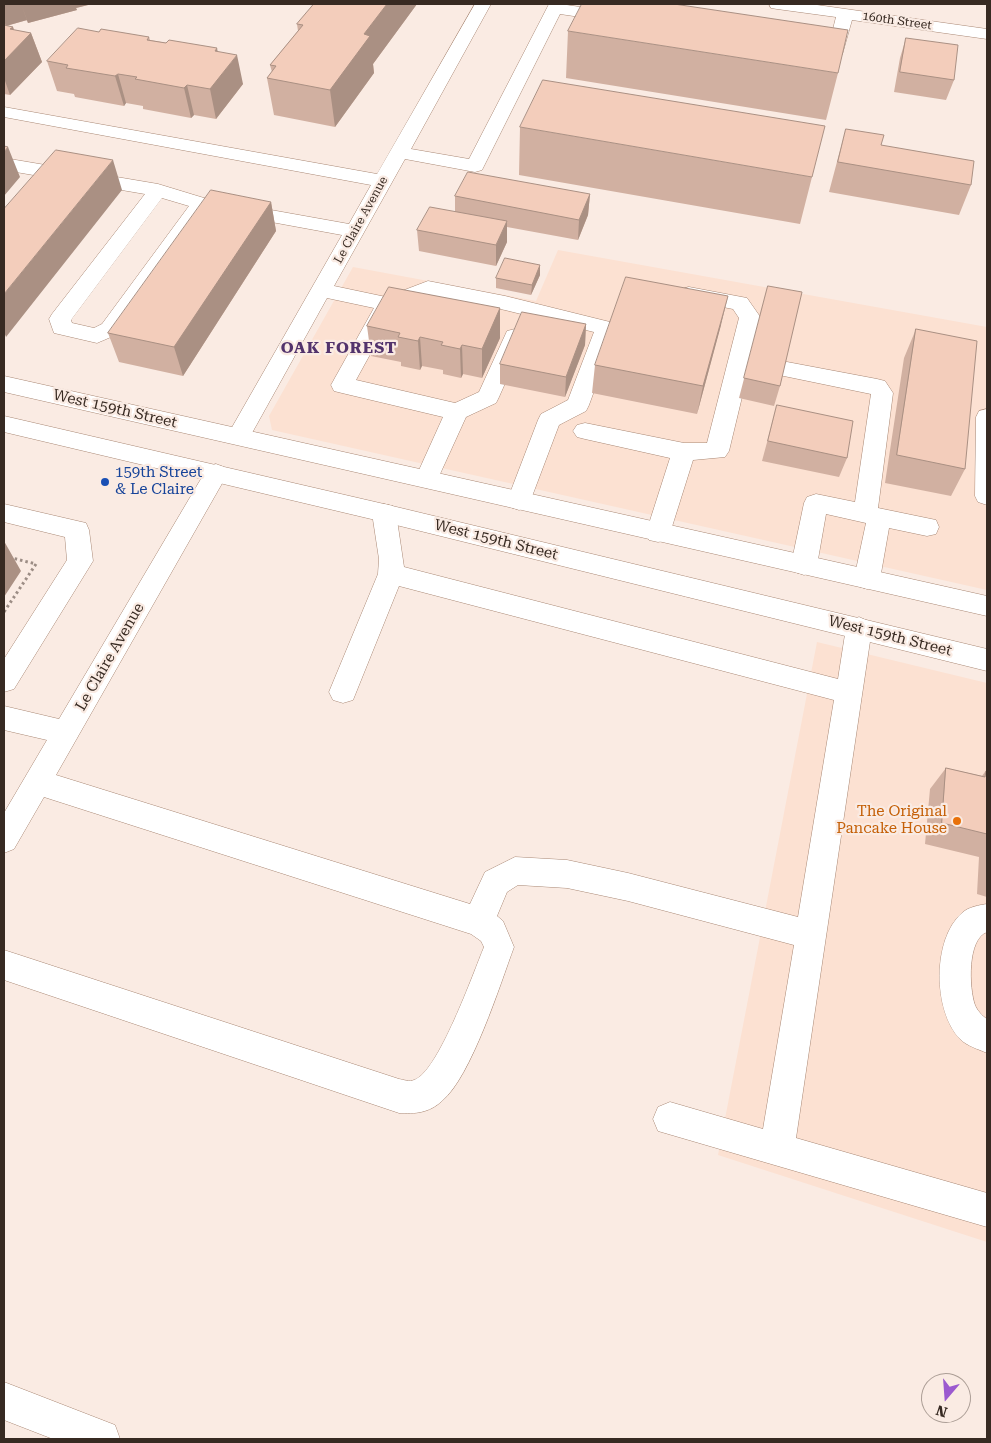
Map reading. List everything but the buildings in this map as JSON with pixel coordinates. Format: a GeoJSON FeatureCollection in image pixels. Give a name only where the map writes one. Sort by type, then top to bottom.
{"type":"FeatureCollection","features":[{"type":"Feature","properties":{"kind":"street","name":"Le Claire Avenue"},"geometry":{"type":"LineString","coordinates":[[239,436],[482,4]]}},
{"type":"Feature","properties":{"kind":"street","name":"160th Street"},"geometry":{"type":"LineString","coordinates":[[777,4],[987,34]]}},
{"type":"Feature","properties":{"kind":"street"},"geometry":{"type":"LineString","coordinates":[[399,152],[474,166],[555,8],[632,20]]}},
{"type":"Feature","properties":{"kind":"street"},"geometry":{"type":"LineString","coordinates":[[807,47],[836,51],[845,14]]}},
{"type":"Feature","properties":{"kind":"street"},"geometry":{"type":"LineString","coordinates":[[4,112],[383,181]]}},
{"type":"Feature","properties":{"kind":"street"},"geometry":{"type":"LineString","coordinates":[[4,164],[158,190],[201,202],[354,231]]}},
{"type":"Feature","properties":{"kind":"street"},"geometry":{"type":"LineString","coordinates":[[158,190],[60,319],[62,328],[97,336],[110,329],[201,202]]}},
{"type":"Feature","properties":{"kind":"street"},"geometry":{"type":"LineString","coordinates":[[321,290],[388,304],[428,288],[527,308],[606,328],[578,405],[549,420],[519,501]]}},
{"type":"Feature","properties":{"kind":"street"},"geometry":{"type":"LineString","coordinates":[[585,431],[684,452],[717,451],[750,318],[740,304],[667,290]]}},
{"type":"Feature","properties":{"kind":"street"},"geometry":{"type":"LineString","coordinates":[[388,304],[342,386],[457,412],[488,397],[527,308]]}},
{"type":"Feature","properties":{"kind":"street"},"geometry":{"type":"LineString","coordinates":[[787,370],[877,387],[882,393],[867,580]]}},
{"type":"Feature","properties":{"kind":"street","name":"West 159th Street"},"geometry":{"type":"LineString","coordinates":[[4,384],[987,606]]}},
{"type":"Feature","properties":{"kind":"street"},"geometry":{"type":"LineString","coordinates":[[426,479],[457,412]]}},
{"type":"Feature","properties":{"kind":"street"},"geometry":{"type":"LineString","coordinates":[[987,416],[987,496]]}},
{"type":"Feature","properties":{"kind":"street","name":"West 159th Street"},"geometry":{"type":"LineString","coordinates":[[4,424],[384,513],[987,660]]}},
{"type":"Feature","properties":{"kind":"street"},"geometry":{"type":"LineString","coordinates":[[658,532],[684,452]]}},
{"type":"Feature","properties":{"kind":"street","name":"Le Claire Avenue"},"geometry":{"type":"LineString","coordinates":[[4,840],[216,473]]}},
{"type":"Feature","properties":{"kind":"street"},"geometry":{"type":"LineString","coordinates":[[804,565],[816,503],[927,527]]}},
{"type":"Feature","properties":{"kind":"street"},"geometry":{"type":"LineString","coordinates":[[4,513],[77,530],[80,561],[4,681]]}},
{"type":"Feature","properties":{"kind":"street"},"geometry":{"type":"LineString","coordinates":[[343,692],[391,574],[392,559],[384,513]]}},
{"type":"Feature","properties":{"kind":"street"},"geometry":{"type":"LineString","coordinates":[[391,574],[849,693]]}},
{"type":"Feature","properties":{"kind":"street"},"geometry":{"type":"LineString","coordinates":[[776,1149],[859,628]]}},
{"type":"Feature","properties":{"kind":"street"},"geometry":{"type":"LineString","coordinates":[[4,718],[66,734]]}},
{"type":"Feature","properties":{"kind":"street"},"geometry":{"type":"LineString","coordinates":[[4,965],[398,1096],[418,1097],[438,1083],[452,1062],[499,947],[492,931],[480,922],[38,782]]}},
{"type":"Feature","properties":{"kind":"street"},"geometry":{"type":"LineString","coordinates":[[480,922],[487,899],[496,882],[515,871],[567,874],[628,887],[810,935]]}},
{"type":"Feature","properties":{"kind":"street"},"geometry":{"type":"LineString","coordinates":[[987,918],[973,922],[963,936],[954,980],[958,1004],[970,1026],[987,1037]]}},
{"type":"Feature","properties":{"kind":"street"},"geometry":{"type":"LineString","coordinates":[[670,1119],[987,1210]]}},
{"type":"Feature","properties":{"kind":"street"},"geometry":{"type":"LineString","coordinates":[[4,1401],[101,1439]]}},
{"type":"Feature","properties":{"kind":"path"},"geometry":{"type":"LineString","coordinates":[[4,556],[36,564],[4,612]]}},
{"type":"Feature","properties":{"kind":"shaded area"},"geometry":{"type":"Polygon","coordinates":[[[558,250],[987,327],[987,590],[272,430],[269,416],[353,267],[536,301],[558,250]]]}},
{"type":"Feature","properties":{"kind":"shaded area"},"geometry":{"type":"Polygon","coordinates":[[[817,642],[987,683],[987,1242],[718,1155],[817,642]]]}},
{"type":"Feature","properties":{"kind":"place","name":"159th Street & Le Claire"},"geometry":{"type":"Point","coordinates":[105,482]}},
{"type":"Feature","properties":{"kind":"place","name":"The Original Pancake House"},"geometry":{"type":"Point","coordinates":[957,821]}},
{"type":"Feature","properties":{"kind":"district","name":"OAK FOREST"},"geometry":{"type":"Point","coordinates":[339,348]}}]}
